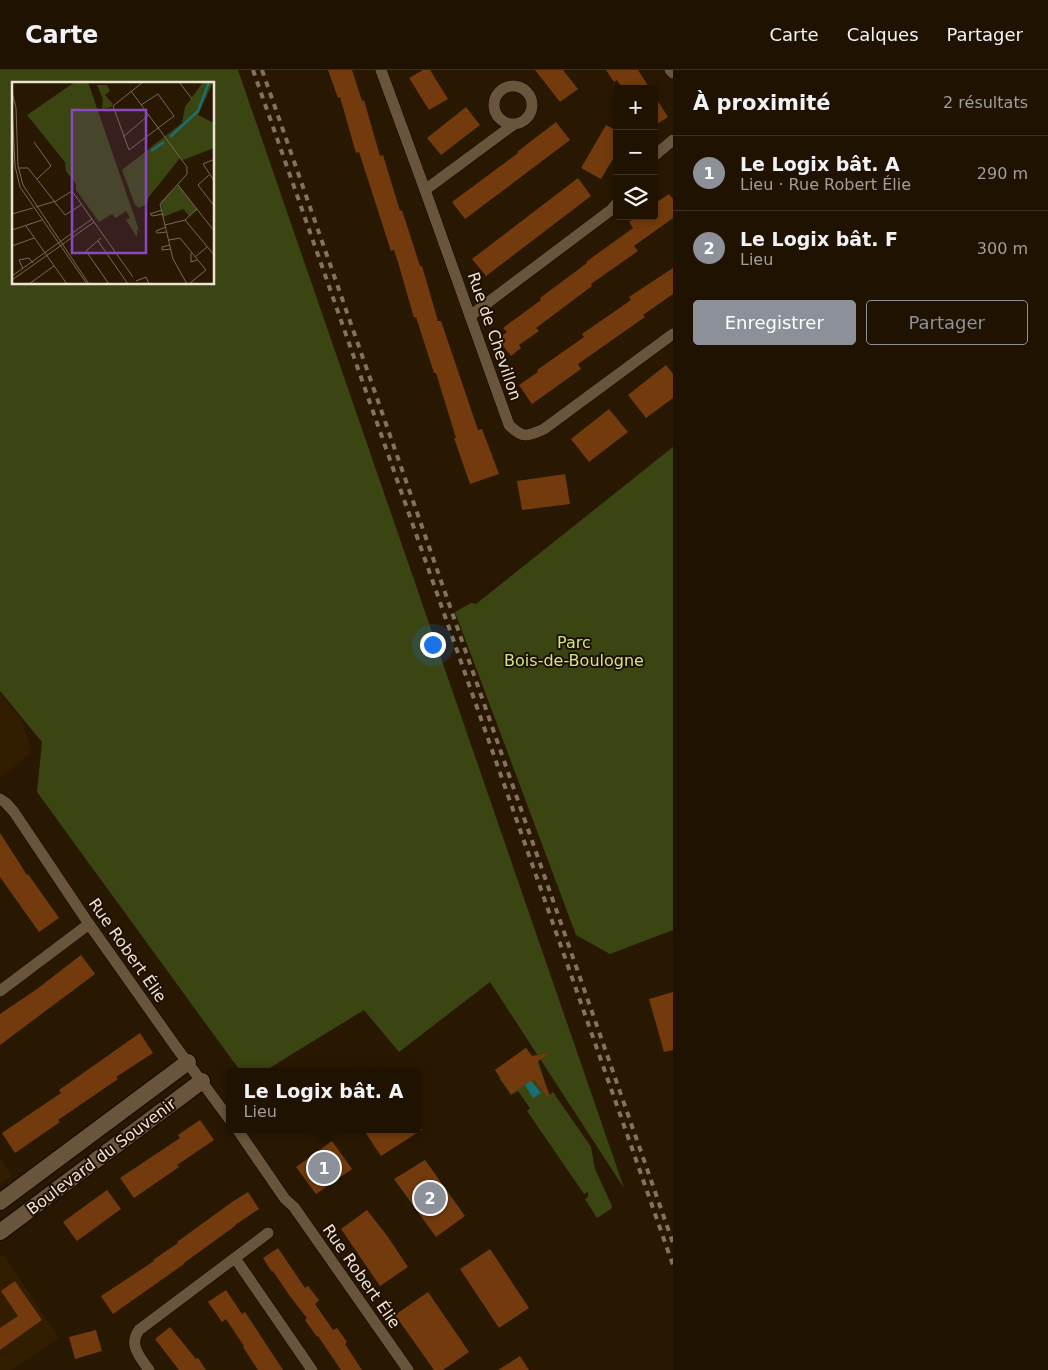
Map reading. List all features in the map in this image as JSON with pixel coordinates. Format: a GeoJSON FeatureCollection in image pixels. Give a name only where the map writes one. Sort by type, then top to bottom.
{"type":"FeatureCollection","features":[{"type":"Feature","properties":{"kind":"street","name":"Rue de Chevillon"},"geometry":{"type":"LineString","coordinates":[[381,70],[509,425],[518,434],[530,436],[544,430],[673,334]]}},
{"type":"Feature","properties":{"kind":"street"},"geometry":{"type":"LineString","coordinates":[[670,70],[673,74]]}},
{"type":"Feature","properties":{"kind":"street"},"geometry":{"type":"LineString","coordinates":[[425,190],[513,125]]}},
{"type":"Feature","properties":{"kind":"street"},"geometry":{"type":"LineString","coordinates":[[658,153],[673,140]]}},
{"type":"Feature","properties":{"kind":"street"},"geometry":{"type":"LineString","coordinates":[[470,316],[613,208]]}},
{"type":"Feature","properties":{"kind":"street","name":"Rue Robert Élie"},"geometry":{"type":"LineString","coordinates":[[0,799],[14,812],[89,924],[226,1114]]}},
{"type":"Feature","properties":{"kind":"street"},"geometry":{"type":"LineString","coordinates":[[0,991],[89,924]]}},
{"type":"Feature","properties":{"kind":"street","name":"Boulevard du Souvenir"},"geometry":{"type":"LineString","coordinates":[[0,1202],[188,1062]]}},
{"type":"Feature","properties":{"kind":"street","name":"Boulevard du Souvenir"},"geometry":{"type":"LineString","coordinates":[[0,1232],[202,1081]]}},
{"type":"Feature","properties":{"kind":"street","name":"Rue Robert Élie"},"geometry":{"type":"LineString","coordinates":[[240,1133],[408,1370]]}},
{"type":"Feature","properties":{"kind":"street"},"geometry":{"type":"LineString","coordinates":[[149,1370],[134,1346],[135,1336],[139,1330],[268,1233]]}},
{"type":"Feature","properties":{"kind":"street"},"geometry":{"type":"LineString","coordinates":[[235,1258],[312,1370]]}},
{"type":"Feature","properties":{"kind":"shaded area"},"geometry":{"type":"Polygon","coordinates":[[[0,694],[22,720],[31,752],[0,778],[0,694]]]}},
{"type":"Feature","properties":{"kind":"shaded area"},"geometry":{"type":"Polygon","coordinates":[[[0,1158],[12,1176],[0,1184],[0,1158]]]}},
{"type":"Feature","properties":{"kind":"shaded area"},"geometry":{"type":"Polygon","coordinates":[[[3,1254],[59,1338],[11,1370],[0,1370],[0,1257],[3,1254]]]}},
{"type":"Feature","properties":{"kind":"green space"},"geometry":{"type":"Polygon","coordinates":[[[0,70],[238,70],[624,1188],[490,982],[399,1052],[364,1010],[270,1068],[238,1068],[37,792],[42,742],[0,691],[0,70]]]}},
{"type":"Feature","properties":{"kind":"green space","name":"Parc Bois-de-Boulogne"},"geometry":{"type":"Polygon","coordinates":[[[673,447],[673,930],[610,954],[576,935],[455,612],[471,603],[476,604],[673,447]]]}},
{"type":"Feature","properties":{"kind":"green space"},"geometry":{"type":"Polygon","coordinates":[[[526,1048],[532,1056],[537,1057],[549,1095],[553,1092],[591,1147],[595,1169],[612,1206],[611,1209],[597,1218],[585,1199],[588,1197],[588,1192],[584,1194],[527,1111],[530,1108],[518,1091],[511,1095],[499,1078],[501,1077],[499,1072],[497,1073],[495,1070],[526,1048]]]}},
{"type":"Feature","properties":{"kind":"water"},"geometry":{"type":"Polygon","coordinates":[[[529,1078],[541,1093],[533,1098],[523,1082],[529,1078]]]}},
{"type":"Feature","properties":{"kind":"building"},"geometry":{"type":"Polygon","coordinates":[[[328,70],[352,70],[362,101],[364,100],[380,156],[383,155],[400,211],[402,210],[420,266],[422,266],[438,321],[441,321],[478,430],[482,429],[499,474],[470,484],[454,438],[456,438],[436,373],[434,373],[416,317],[414,318],[394,250],[391,251],[359,152],[356,153],[340,97],[338,98],[328,70]]]}},
{"type":"Feature","properties":{"kind":"building"},"geometry":{"type":"Polygon","coordinates":[[[423,70],[430,70],[448,99],[429,110],[409,78],[423,70]]]}},
{"type":"Feature","properties":{"kind":"building"},"geometry":{"type":"Polygon","coordinates":[[[535,70],[563,70],[578,89],[560,102],[535,70]]]}},
{"type":"Feature","properties":{"kind":"building"},"geometry":{"type":"Polygon","coordinates":[[[606,70],[638,70],[647,85],[620,85],[617,80],[614,82],[606,70]]]}},
{"type":"Feature","properties":{"kind":"building"},"geometry":{"type":"Polygon","coordinates":[[[658,101],[668,117],[658,123],[658,101]]]}},
{"type":"Feature","properties":{"kind":"building"},"geometry":{"type":"Polygon","coordinates":[[[466,107],[480,125],[441,155],[427,138],[466,107]]]}},
{"type":"Feature","properties":{"kind":"building"},"geometry":{"type":"Polygon","coordinates":[[[556,122],[570,140],[465,219],[452,202],[556,122]]]}},
{"type":"Feature","properties":{"kind":"building"},"geometry":{"type":"Polygon","coordinates":[[[606,125],[613,129],[613,159],[601,179],[581,168],[606,125]]]}},
{"type":"Feature","properties":{"kind":"building"},"geometry":{"type":"Polygon","coordinates":[[[578,178],[591,196],[486,276],[472,259],[578,178]]]}},
{"type":"Feature","properties":{"kind":"building"},"geometry":{"type":"Polygon","coordinates":[[[669,194],[673,199],[673,218],[634,246],[638,251],[591,284],[592,286],[536,328],[539,331],[519,345],[521,348],[511,356],[498,339],[507,332],[503,328],[541,300],[540,298],[586,262],[633,228],[629,222],[632,220],[658,220],[658,201],[669,194]]]}},
{"type":"Feature","properties":{"kind":"building"},"geometry":{"type":"Polygon","coordinates":[[[673,268],[673,294],[643,315],[645,317],[578,364],[581,369],[532,404],[519,385],[584,337],[582,334],[631,300],[629,297],[673,268]]]}},
{"type":"Feature","properties":{"kind":"building"},"geometry":{"type":"Polygon","coordinates":[[[666,365],[673,374],[673,398],[646,418],[628,395],[666,365]]]}},
{"type":"Feature","properties":{"kind":"building"},"geometry":{"type":"Polygon","coordinates":[[[609,409],[628,432],[589,462],[571,439],[609,409]]]}},
{"type":"Feature","properties":{"kind":"building"},"geometry":{"type":"Polygon","coordinates":[[[565,474],[570,504],[522,510],[517,481],[565,474]]]}},
{"type":"Feature","properties":{"kind":"building"},"geometry":{"type":"Polygon","coordinates":[[[0,833],[27,875],[59,918],[39,932],[0,877],[0,833]]]}},
{"type":"Feature","properties":{"kind":"building"},"geometry":{"type":"Polygon","coordinates":[[[81,955],[95,974],[0,1045],[0,1014],[37,989],[81,955]]]}},
{"type":"Feature","properties":{"kind":"building"},"geometry":{"type":"Polygon","coordinates":[[[673,992],[673,1050],[664,1052],[649,999],[673,992]]]}},
{"type":"Feature","properties":{"kind":"building"},"geometry":{"type":"Polygon","coordinates":[[[140,1033],[153,1053],[116,1077],[118,1079],[58,1120],[60,1122],[15,1153],[2,1133],[61,1093],[59,1090],[140,1033]]]}},
{"type":"Feature","properties":{"kind":"building"},"geometry":{"type":"Polygon","coordinates":[[[526,1048],[532,1056],[549,1053],[537,1062],[550,1096],[547,1097],[534,1079],[511,1094],[495,1070],[526,1048]]]}},
{"type":"Feature","properties":{"kind":"building"},"geometry":{"type":"Polygon","coordinates":[[[200,1120],[214,1140],[134,1198],[120,1178],[180,1138],[178,1135],[200,1120]]]}},
{"type":"Feature","properties":{"kind":"building"},"geometry":{"type":"Polygon","coordinates":[[[366,1133],[417,1133],[381,1156],[366,1133]]]}},
{"type":"Feature","properties":{"kind":"building"},"geometry":{"type":"Polygon","coordinates":[[[332,1141],[352,1169],[316,1194],[296,1167],[332,1141]]]}},
{"type":"Feature","properties":{"kind":"building"},"geometry":{"type":"Polygon","coordinates":[[[425,1160],[465,1216],[436,1237],[394,1179],[425,1160]]]}},
{"type":"Feature","properties":{"kind":"building"},"geometry":{"type":"Polygon","coordinates":[[[107,1190],[121,1209],[77,1241],[63,1222],[107,1190]]]}},
{"type":"Feature","properties":{"kind":"building"},"geometry":{"type":"Polygon","coordinates":[[[248,1192],[259,1209],[113,1314],[101,1296],[154,1261],[177,1242],[248,1192]]]}},
{"type":"Feature","properties":{"kind":"building"},"geometry":{"type":"Polygon","coordinates":[[[367,1210],[408,1267],[380,1286],[341,1229],[367,1210]]]}},
{"type":"Feature","properties":{"kind":"building"},"geometry":{"type":"Polygon","coordinates":[[[278,1248],[305,1288],[308,1286],[319,1300],[315,1304],[333,1330],[337,1328],[347,1342],[345,1344],[362,1370],[341,1370],[305,1320],[307,1318],[263,1258],[278,1248]]]}},
{"type":"Feature","properties":{"kind":"building"},"geometry":{"type":"Polygon","coordinates":[[[490,1249],[529,1308],[499,1328],[460,1269],[490,1249]]]}},
{"type":"Feature","properties":{"kind":"building"},"geometry":{"type":"Polygon","coordinates":[[[15,1281],[42,1320],[0,1350],[0,1328],[18,1316],[1,1291],[15,1281]]]}},
{"type":"Feature","properties":{"kind":"building"},"geometry":{"type":"Polygon","coordinates":[[[226,1290],[242,1314],[245,1312],[283,1370],[258,1370],[226,1319],[222,1322],[208,1302],[226,1290]]]}},
{"type":"Feature","properties":{"kind":"building"},"geometry":{"type":"Polygon","coordinates":[[[428,1292],[469,1352],[443,1370],[434,1370],[395,1315],[428,1292]]]}},
{"type":"Feature","properties":{"kind":"building"},"geometry":{"type":"Polygon","coordinates":[[[170,1327],[196,1359],[198,1358],[206,1370],[179,1370],[155,1339],[170,1327]]]}},
{"type":"Feature","properties":{"kind":"building"},"geometry":{"type":"Polygon","coordinates":[[[96,1330],[102,1351],[75,1359],[69,1337],[96,1330]]]}},
{"type":"Feature","properties":{"kind":"building"},"geometry":{"type":"Polygon","coordinates":[[[520,1356],[529,1370],[498,1370],[520,1356]]]}},
{"type":"Feature","properties":{"kind":"railway"},"geometry":{"type":"LineString","coordinates":[[253,70],[673,1265]]}},
{"type":"Feature","properties":{"kind":"railway"},"geometry":{"type":"LineString","coordinates":[[262,70],[673,1243]]}},
{"type":"Feature","properties":{"kind":"place","name":"Le Logix bât. A"},"geometry":{"type":"Point","coordinates":[324,1168]}},
{"type":"Feature","properties":{"kind":"place","name":"Le Logix bât. F"},"geometry":{"type":"Point","coordinates":[430,1198]}}]}
